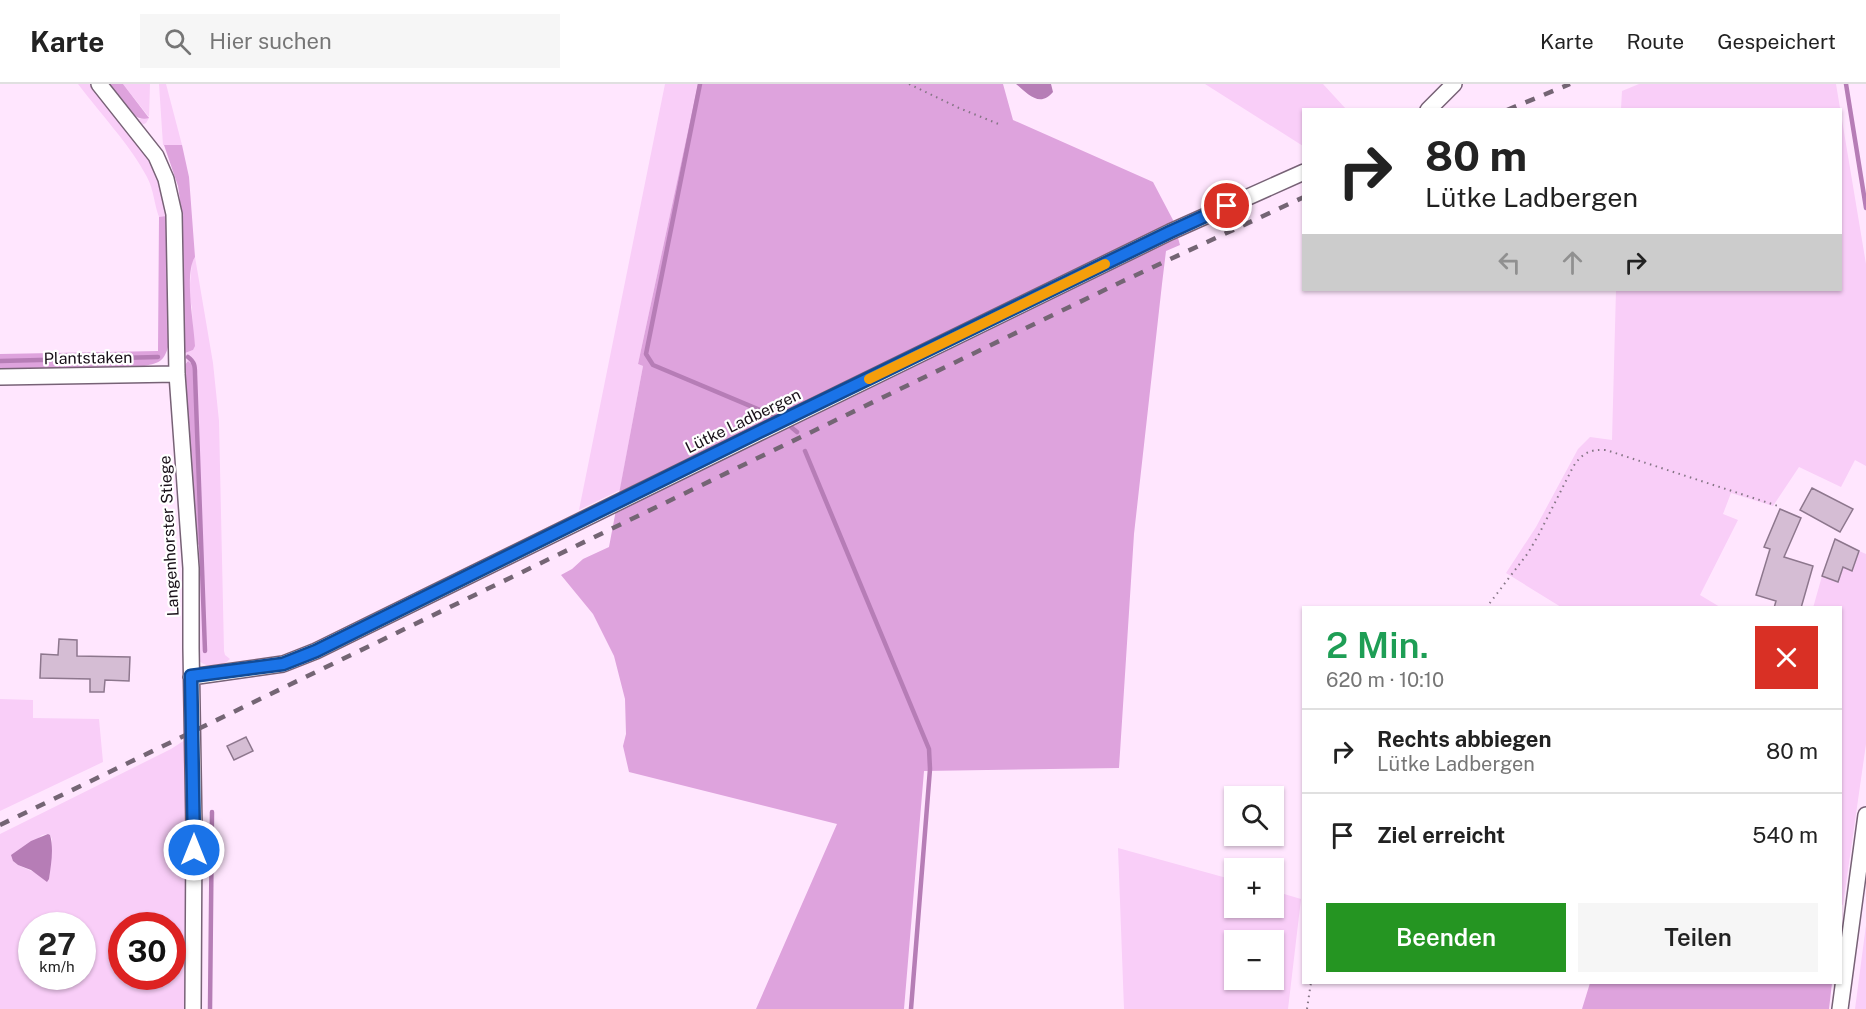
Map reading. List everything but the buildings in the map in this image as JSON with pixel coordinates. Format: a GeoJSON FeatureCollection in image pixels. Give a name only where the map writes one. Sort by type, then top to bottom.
{"type":"FeatureCollection","features":[{"type":"Feature","properties":{"kind":"street","name":"Langenhorster Stiege"},"geometry":{"type":"LineString","coordinates":[[99,84],[156,156],[171,196],[175,236],[177,374],[191,568],[194,790],[193,1009]]}},
{"type":"Feature","properties":{"kind":"street"},"geometry":{"type":"LineString","coordinates":[[1430,108],[1454,84]]}},
{"type":"Feature","properties":{"kind":"street","name":"Lütke Ladbergen"},"geometry":{"type":"LineString","coordinates":[[191,676],[283,664],[316,651],[1170,232],[1302,173]]}},
{"type":"Feature","properties":{"kind":"street","name":"Plantstaken"},"geometry":{"type":"LineString","coordinates":[[0,377],[177,374]]}},
{"type":"Feature","properties":{"kind":"street"},"geometry":{"type":"LineString","coordinates":[[1840,1009],[1866,815]]}},
{"type":"Feature","properties":{"kind":"path"},"geometry":{"type":"LineString","coordinates":[[909,84],[1001,125]]}},
{"type":"Feature","properties":{"kind":"path"},"geometry":{"type":"LineString","coordinates":[[1488,606],[1528,553],[1573,467],[1586,452],[1595,449],[1606,450],[1778,506]]}},
{"type":"Feature","properties":{"kind":"path"},"geometry":{"type":"LineString","coordinates":[[1307,1009],[1311,984]]}},
{"type":"Feature","properties":{"kind":"shaded area"},"geometry":{"type":"Polygon","coordinates":[[[78,84],[93,84],[143,148],[157,171],[170,217],[159,217],[151,187],[140,165],[124,141],[78,84]]]}},
{"type":"Feature","properties":{"kind":"shaded area"},"geometry":{"type":"Polygon","coordinates":[[[108,84],[123,84],[149,118],[143,119],[131,113],[108,84]]]}},
{"type":"Feature","properties":{"kind":"shaded area"},"geometry":{"type":"Polygon","coordinates":[[[123,84],[150,84],[149,118],[146,123],[138,123],[133,115],[139,119],[149,117],[123,84]]]}},
{"type":"Feature","properties":{"kind":"shaded area"},"geometry":{"type":"Polygon","coordinates":[[[159,84],[166,84],[182,145],[163,145],[159,84]]]}},
{"type":"Feature","properties":{"kind":"shaded area"},"geometry":{"type":"Polygon","coordinates":[[[665,84],[698,84],[638,364],[643,366],[620,490],[579,510],[665,84]]]}},
{"type":"Feature","properties":{"kind":"shaded area"},"geometry":{"type":"Polygon","coordinates":[[[698,84],[1003,84],[1013,120],[1153,182],[1173,220],[1180,245],[1166,251],[1162,284],[1134,534],[1119,768],[924,771],[904,1009],[756,1009],[837,824],[629,772],[623,746],[626,734],[625,699],[614,656],[593,614],[561,575],[583,559],[609,547],[643,366],[638,364],[698,84]]]}},
{"type":"Feature","properties":{"kind":"shaded area"},"geometry":{"type":"Polygon","coordinates":[[[1016,84],[1051,84],[1053,92],[1043,99],[1034,98],[1016,84]]]}},
{"type":"Feature","properties":{"kind":"shaded area"},"geometry":{"type":"Polygon","coordinates":[[[1205,84],[1323,84],[1345,108],[1302,108],[1302,145],[1205,84]]]}},
{"type":"Feature","properties":{"kind":"shaded area"},"geometry":{"type":"Polygon","coordinates":[[[1639,84],[1836,84],[1840,108],[1621,108],[1622,91],[1639,84]]]}},
{"type":"Feature","properties":{"kind":"shaded area"},"geometry":{"type":"Polygon","coordinates":[[[1842,120],[1866,264],[1866,466],[1855,460],[1841,487],[1799,467],[1773,506],[1731,493],[1723,514],[1738,520],[1700,595],[1718,606],[1559,606],[1506,573],[1536,527],[1578,449],[1590,437],[1612,440],[1616,291],[1842,291],[1842,120]]]}},
{"type":"Feature","properties":{"kind":"shaded area"},"geometry":{"type":"Polygon","coordinates":[[[164,145],[182,145],[189,177],[195,257],[190,275],[190,300],[195,346],[193,350],[185,353],[180,200],[178,186],[164,145]]]}},
{"type":"Feature","properties":{"kind":"shaded area"},"geometry":{"type":"Polygon","coordinates":[[[167,216],[169,343],[161,360],[144,366],[0,369],[0,354],[158,351],[159,217],[167,216]]]}},
{"type":"Feature","properties":{"kind":"shaded area"},"geometry":{"type":"Polygon","coordinates":[[[195,257],[213,363],[219,421],[224,651],[230,659],[215,666],[199,661],[196,544],[202,543],[194,366],[188,361],[185,364],[185,353],[193,350],[192,308],[189,295],[192,262],[195,257]]]}},
{"type":"Feature","properties":{"kind":"shaded area"},"geometry":{"type":"Polygon","coordinates":[[[188,361],[194,366],[202,543],[200,545],[196,544],[184,366],[188,361]]]}},
{"type":"Feature","properties":{"kind":"shaded area"},"geometry":{"type":"Polygon","coordinates":[[[1859,551],[1866,554],[1866,744],[1843,905],[1842,606],[1814,606],[1822,576],[1838,581],[1843,567],[1853,570],[1859,551]]]}},
{"type":"Feature","properties":{"kind":"shaded area"},"geometry":{"type":"Polygon","coordinates":[[[0,699],[33,700],[33,718],[99,719],[103,762],[0,811],[0,699]]]}},
{"type":"Feature","properties":{"kind":"shaded area"},"geometry":{"type":"Polygon","coordinates":[[[185,740],[188,1009],[0,1009],[0,834],[185,740]],[[42,835],[13,861],[49,879],[52,839],[50,835],[42,835]]]}},
{"type":"Feature","properties":{"kind":"shaded area"},"geometry":{"type":"Polygon","coordinates":[[[48,834],[52,851],[47,882],[31,870],[18,865],[13,861],[11,855],[31,841],[48,834]]]}},
{"type":"Feature","properties":{"kind":"shaded area"},"geometry":{"type":"Polygon","coordinates":[[[1118,848],[1224,877],[1224,918],[1284,918],[1284,894],[1301,899],[1288,1009],[1124,1009],[1118,848]]]}},
{"type":"Feature","properties":{"kind":"shaded area"},"geometry":{"type":"Polygon","coordinates":[[[1866,925],[1866,1009],[1855,1009],[1866,925]]]}},
{"type":"Feature","properties":{"kind":"shaded area"},"geometry":{"type":"Polygon","coordinates":[[[1589,984],[1832,984],[1829,1009],[1582,1009],[1589,984]]]}},
{"type":"Feature","properties":{"kind":"waterway"},"geometry":{"type":"LineString","coordinates":[[700,84],[646,354],[653,365],[774,416]]}},
{"type":"Feature","properties":{"kind":"waterway"},"geometry":{"type":"LineString","coordinates":[[1846,84],[1866,208]]}},
{"type":"Feature","properties":{"kind":"waterway"},"geometry":{"type":"LineString","coordinates":[[0,361],[158,357]]}},
{"type":"Feature","properties":{"kind":"waterway"},"geometry":{"type":"LineString","coordinates":[[188,357],[195,369],[205,651]]}},
{"type":"Feature","properties":{"kind":"waterway"},"geometry":{"type":"LineString","coordinates":[[791,427],[797,432]]}},
{"type":"Feature","properties":{"kind":"waterway"},"geometry":{"type":"LineString","coordinates":[[805,451],[929,749],[930,769],[911,1009]]}},
{"type":"Feature","properties":{"kind":"waterway"},"geometry":{"type":"LineString","coordinates":[[210,1009],[212,812]]}},
{"type":"Feature","properties":{"kind":"railway"},"geometry":{"type":"LineString","coordinates":[[1512,108],[1570,84]]}},
{"type":"Feature","properties":{"kind":"railway"},"geometry":{"type":"LineString","coordinates":[[0,825],[1121,282],[1302,198]]}},
{"type":"Feature","properties":{"kind":"slow traffic"},"geometry":{"type":"LineString","coordinates":[[869,379],[1105,264]]}},
{"type":"Feature","properties":{"kind":"route"},"geometry":{"type":"LineString","coordinates":[[194,850],[191,676],[283,664],[316,651],[765,429],[1227,206]]}}]}
